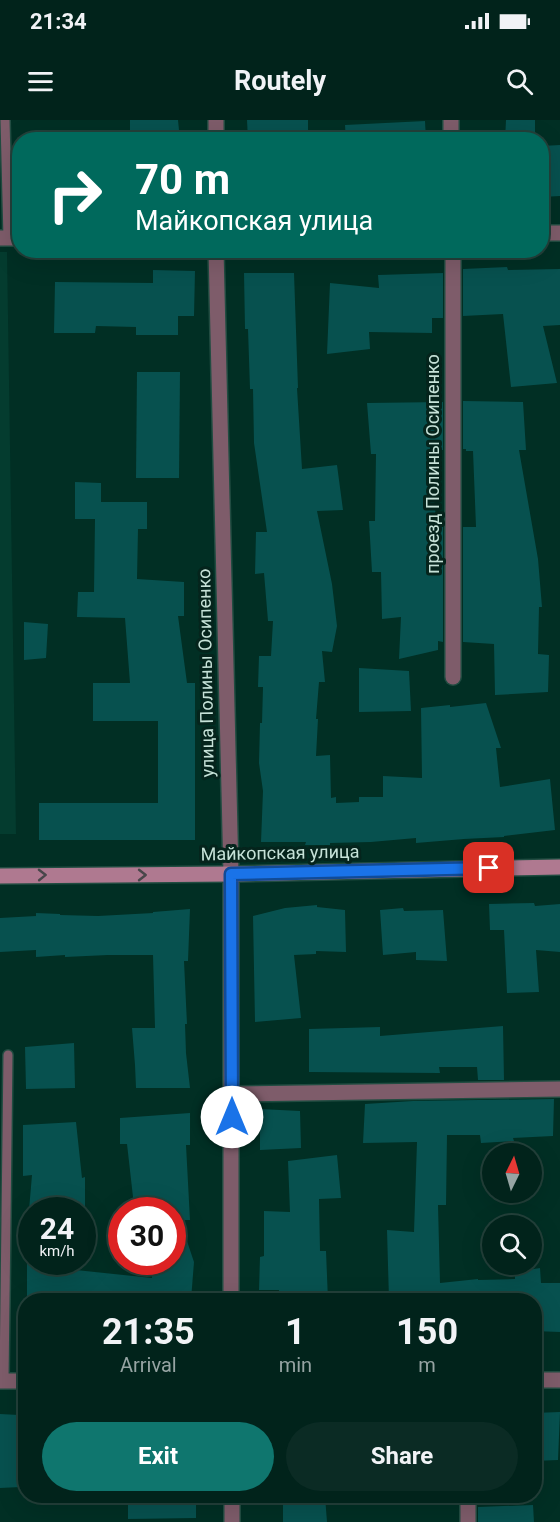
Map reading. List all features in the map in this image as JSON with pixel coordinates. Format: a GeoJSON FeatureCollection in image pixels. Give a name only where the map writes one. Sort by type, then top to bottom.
{"type":"FeatureCollection","features":[{"type":"Feature","properties":{"kind":"street","name":"улица Полины Осипенко"},"geometry":{"type":"LineString","coordinates":[[216,258],[231,874],[231,1293]]}},
{"type":"Feature","properties":{"kind":"street","name":"проезд Полины Осипенко"},"geometry":{"type":"LineString","coordinates":[[453,258],[453,677]]}},
{"type":"Feature","properties":{"kind":"street","name":"Майкопская улица"},"geometry":{"type":"LineString","coordinates":[[0,876],[560,867]]}},
{"type":"Feature","properties":{"kind":"street"},"geometry":{"type":"LineString","coordinates":[[232,1094],[560,1089]]}},
{"type":"Feature","properties":{"kind":"street"},"geometry":{"type":"LineString","coordinates":[[542,1380],[560,1380]]}},
{"type":"Feature","properties":{"kind":"street"},"geometry":{"type":"LineString","coordinates":[[2,1381],[18,1381]]}},
{"type":"Feature","properties":{"kind":"street"},"geometry":{"type":"LineString","coordinates":[[232,1503],[232,1522]]}},
{"type":"Feature","properties":{"kind":"street"},"geometry":{"type":"LineString","coordinates":[[468,1503],[468,1522]]}},
{"type":"Feature","properties":{"kind":"lane"},"geometry":{"type":"LineString","coordinates":[[5,120],[9,238]]}},
{"type":"Feature","properties":{"kind":"lane"},"geometry":{"type":"LineString","coordinates":[[2,1381],[8,1055]]}},
{"type":"Feature","properties":{"kind":"shaded area"},"geometry":{"type":"Polygon","coordinates":[[[0,252],[7,252],[16,834],[0,834],[0,252]]]}},
{"type":"Feature","properties":{"kind":"building"},"geometry":{"type":"Polygon","coordinates":[[[130,120],[178,120],[179,132],[130,132],[130,120]]]}},
{"type":"Feature","properties":{"kind":"building"},"geometry":{"type":"Polygon","coordinates":[[[247,120],[308,120],[308,132],[248,132],[247,120]]]}},
{"type":"Feature","properties":{"kind":"building"},"geometry":{"type":"Polygon","coordinates":[[[506,120],[535,120],[535,132],[505,132],[506,120]]]}},
{"type":"Feature","properties":{"kind":"building"},"geometry":{"type":"Polygon","coordinates":[[[425,121],[426,132],[345,132],[345,125],[425,121]]]}},
{"type":"Feature","properties":{"kind":"building"},"geometry":{"type":"Polygon","coordinates":[[[560,145],[560,196],[549,197],[549,146],[560,145]]]}},
{"type":"Feature","properties":{"kind":"building"},"geometry":{"type":"Polygon","coordinates":[[[507,267],[508,270],[560,269],[560,325],[543,326],[557,383],[511,387],[503,314],[463,316],[463,269],[507,267]]]}},
{"type":"Feature","properties":{"kind":"building"},"geometry":{"type":"Polygon","coordinates":[[[153,270],[195,271],[194,316],[178,316],[178,335],[136,335],[136,327],[96,326],[95,333],[54,333],[55,282],[153,283],[153,270]]]}},
{"type":"Feature","properties":{"kind":"building"},"geometry":{"type":"Polygon","coordinates":[[[244,273],[294,273],[302,469],[337,465],[343,510],[317,511],[332,584],[337,626],[332,652],[322,651],[325,682],[319,682],[316,719],[318,719],[316,756],[330,755],[331,798],[336,797],[336,803],[359,802],[359,797],[383,797],[383,776],[422,778],[421,708],[486,703],[501,748],[496,748],[500,787],[550,779],[555,830],[504,837],[416,843],[416,838],[330,843],[330,845],[305,845],[306,842],[261,842],[263,791],[259,763],[263,687],[258,687],[259,656],[271,656],[273,621],[268,621],[264,573],[255,574],[256,532],[267,532],[254,443],[253,389],[250,389],[248,329],[245,329],[244,273]]]}},
{"type":"Feature","properties":{"kind":"building"},"geometry":{"type":"Polygon","coordinates":[[[443,273],[443,318],[432,318],[432,333],[369,332],[370,349],[327,354],[330,283],[379,288],[378,275],[443,273]]]}},
{"type":"Feature","properties":{"kind":"building"},"geometry":{"type":"Polygon","coordinates":[[[137,372],[180,372],[179,478],[136,478],[137,372]]]}},
{"type":"Feature","properties":{"kind":"building"},"geometry":{"type":"Polygon","coordinates":[[[463,401],[523,402],[526,450],[519,450],[538,559],[542,607],[539,607],[538,654],[549,655],[548,692],[495,695],[494,644],[463,642],[463,527],[476,527],[473,451],[463,449],[463,401]]]}},
{"type":"Feature","properties":{"kind":"building"},"geometry":{"type":"Polygon","coordinates":[[[443,402],[443,450],[429,451],[437,527],[443,527],[443,642],[438,641],[438,650],[399,659],[401,617],[382,619],[381,572],[372,572],[369,521],[375,521],[376,454],[371,454],[367,403],[443,402]]]}},
{"type":"Feature","properties":{"kind":"building"},"geometry":{"type":"Polygon","coordinates":[[[75,482],[101,483],[101,502],[147,502],[147,529],[138,529],[137,579],[184,582],[184,616],[178,616],[187,683],[195,683],[195,840],[39,840],[39,803],[158,803],[158,721],[93,721],[93,683],[130,683],[125,618],[77,617],[78,592],[94,592],[95,519],[75,519],[75,482]]]}},
{"type":"Feature","properties":{"kind":"building"},"geometry":{"type":"Polygon","coordinates":[[[24,622],[48,624],[46,658],[24,660],[24,622]]]}},
{"type":"Feature","properties":{"kind":"building"},"geometry":{"type":"Polygon","coordinates":[[[359,668],[409,671],[411,711],[359,712],[359,668]]]}},
{"type":"Feature","properties":{"kind":"building"},"geometry":{"type":"Polygon","coordinates":[[[534,903],[535,906],[560,904],[560,952],[536,950],[539,992],[507,993],[504,930],[490,930],[489,904],[534,903]]]}},
{"type":"Feature","properties":{"kind":"building"},"geometry":{"type":"Polygon","coordinates":[[[317,905],[317,907],[345,910],[346,952],[316,951],[316,954],[294,955],[301,1018],[255,1022],[253,916],[285,908],[317,905]]]}},
{"type":"Feature","properties":{"kind":"building"},"geometry":{"type":"Polygon","coordinates":[[[403,908],[404,911],[443,910],[447,961],[416,960],[416,952],[383,955],[380,910],[403,908]]]}},
{"type":"Feature","properties":{"kind":"building"},"geometry":{"type":"Polygon","coordinates":[[[190,909],[188,961],[184,961],[186,1053],[190,1088],[136,1088],[132,1028],[155,1028],[153,955],[36,957],[36,950],[0,952],[0,918],[36,916],[36,913],[98,916],[190,909]]]}},
{"type":"Feature","properties":{"kind":"building"},"geometry":{"type":"Polygon","coordinates":[[[503,1026],[504,1080],[478,1080],[477,1067],[439,1067],[440,1073],[309,1072],[309,1029],[380,1027],[380,1036],[503,1026]]]}},
{"type":"Feature","properties":{"kind":"building"},"geometry":{"type":"Polygon","coordinates":[[[74,1043],[75,1088],[26,1089],[25,1047],[74,1043]]]}},
{"type":"Feature","properties":{"kind":"building"},"geometry":{"type":"Polygon","coordinates":[[[554,1099],[553,1136],[513,1138],[514,1141],[481,1143],[480,1135],[447,1135],[446,1205],[438,1205],[440,1283],[478,1279],[515,1279],[515,1275],[540,1275],[541,1283],[560,1283],[560,1332],[542,1331],[542,1293],[389,1293],[387,1230],[414,1232],[417,1142],[363,1143],[365,1104],[554,1099]]]}},
{"type":"Feature","properties":{"kind":"building"},"geometry":{"type":"Polygon","coordinates":[[[260,1109],[300,1111],[301,1148],[260,1150],[260,1109]]]}},
{"type":"Feature","properties":{"kind":"building"},"geometry":{"type":"Polygon","coordinates":[[[190,1113],[190,1145],[186,1145],[190,1220],[186,1220],[186,1197],[133,1197],[127,1144],[120,1144],[120,1118],[190,1113]]]}},
{"type":"Feature","properties":{"kind":"building"},"geometry":{"type":"Polygon","coordinates":[[[76,1122],[82,1178],[85,1177],[85,1197],[30,1197],[32,1175],[23,1176],[23,1125],[76,1122]]]}},
{"type":"Feature","properties":{"kind":"building"},"geometry":{"type":"Polygon","coordinates":[[[337,1155],[341,1198],[319,1199],[320,1251],[326,1251],[328,1293],[279,1293],[279,1290],[259,1290],[260,1257],[264,1256],[264,1211],[290,1212],[288,1161],[337,1155]]]}},
{"type":"Feature","properties":{"kind":"building"},"geometry":{"type":"Polygon","coordinates":[[[186,1238],[194,1262],[192,1293],[27,1293],[27,1275],[96,1275],[96,1272],[152,1278],[152,1275],[186,1275],[186,1238]]]}},
{"type":"Feature","properties":{"kind":"building"},"geometry":{"type":"Polygon","coordinates":[[[560,1412],[558,1460],[542,1461],[542,1413],[560,1412]]]}},
{"type":"Feature","properties":{"kind":"building"},"geometry":{"type":"Polygon","coordinates":[[[0,1414],[18,1415],[18,1487],[0,1488],[0,1414]]]}},
{"type":"Feature","properties":{"kind":"building"},"geometry":{"type":"Polygon","coordinates":[[[128,1503],[196,1503],[196,1518],[128,1519],[128,1503]]]}},
{"type":"Feature","properties":{"kind":"building"},"geometry":{"type":"Polygon","coordinates":[[[283,1503],[326,1503],[327,1522],[283,1522],[283,1503]]]}},
{"type":"Feature","properties":{"kind":"building"},"geometry":{"type":"Polygon","coordinates":[[[533,1505],[534,1522],[478,1522],[478,1507],[533,1505]]]}},
{"type":"Feature","properties":{"kind":"route"},"geometry":{"type":"LineString","coordinates":[[232,1117],[231,874],[489,868]]}}]}
